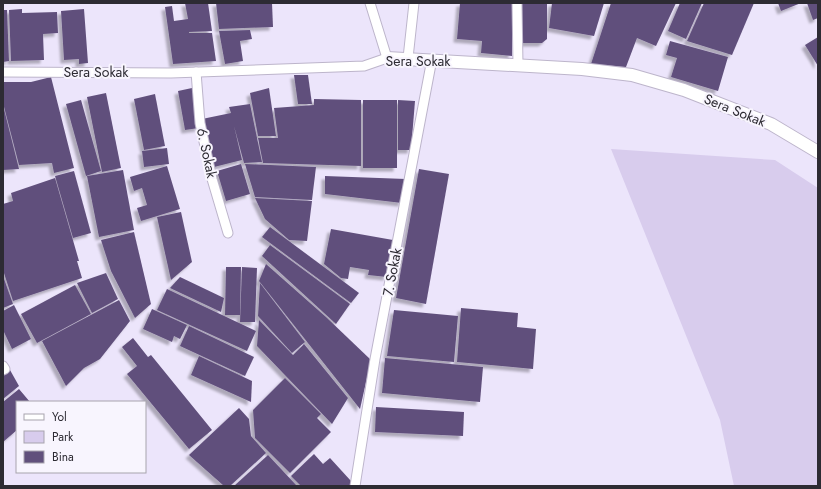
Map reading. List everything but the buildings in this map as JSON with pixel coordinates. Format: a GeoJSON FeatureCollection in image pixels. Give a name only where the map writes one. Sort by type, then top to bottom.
{"type":"FeatureCollection","features":[{"type":"Feature","properties":{"kind":"street"},"geometry":{"type":"LineString","coordinates":[[370,3],[387,58]]}},
{"type":"Feature","properties":{"kind":"street"},"geometry":{"type":"LineString","coordinates":[[408,58],[414,3]]}},
{"type":"Feature","properties":{"kind":"street"},"geometry":{"type":"LineString","coordinates":[[517,3],[518,65]]}},
{"type":"Feature","properties":{"kind":"street","name":"Sera Sokak"},"geometry":{"type":"LineString","coordinates":[[3,72],[196,72],[364,66],[387,58],[432,59],[582,69],[632,75],[684,90],[771,124],[818,152]]}},
{"type":"Feature","properties":{"kind":"street","name":"7. Sokak"},"geometry":{"type":"LineString","coordinates":[[355,486],[375,359],[432,59]]}},
{"type":"Feature","properties":{"kind":"street","name":"6. Sokak"},"geometry":{"type":"LineString","coordinates":[[196,72],[200,123],[212,180],[228,233]]}},
{"type":"Feature","properties":{"kind":"street"},"geometry":{"type":"LineString","coordinates":[[3,366],[5,369],[3,370]]}},
{"type":"Feature","properties":{"kind":"green space"},"geometry":{"type":"Polygon","coordinates":[[[611,149],[775,160],[818,188],[818,486],[734,486],[720,420],[611,149]]]}}]}
